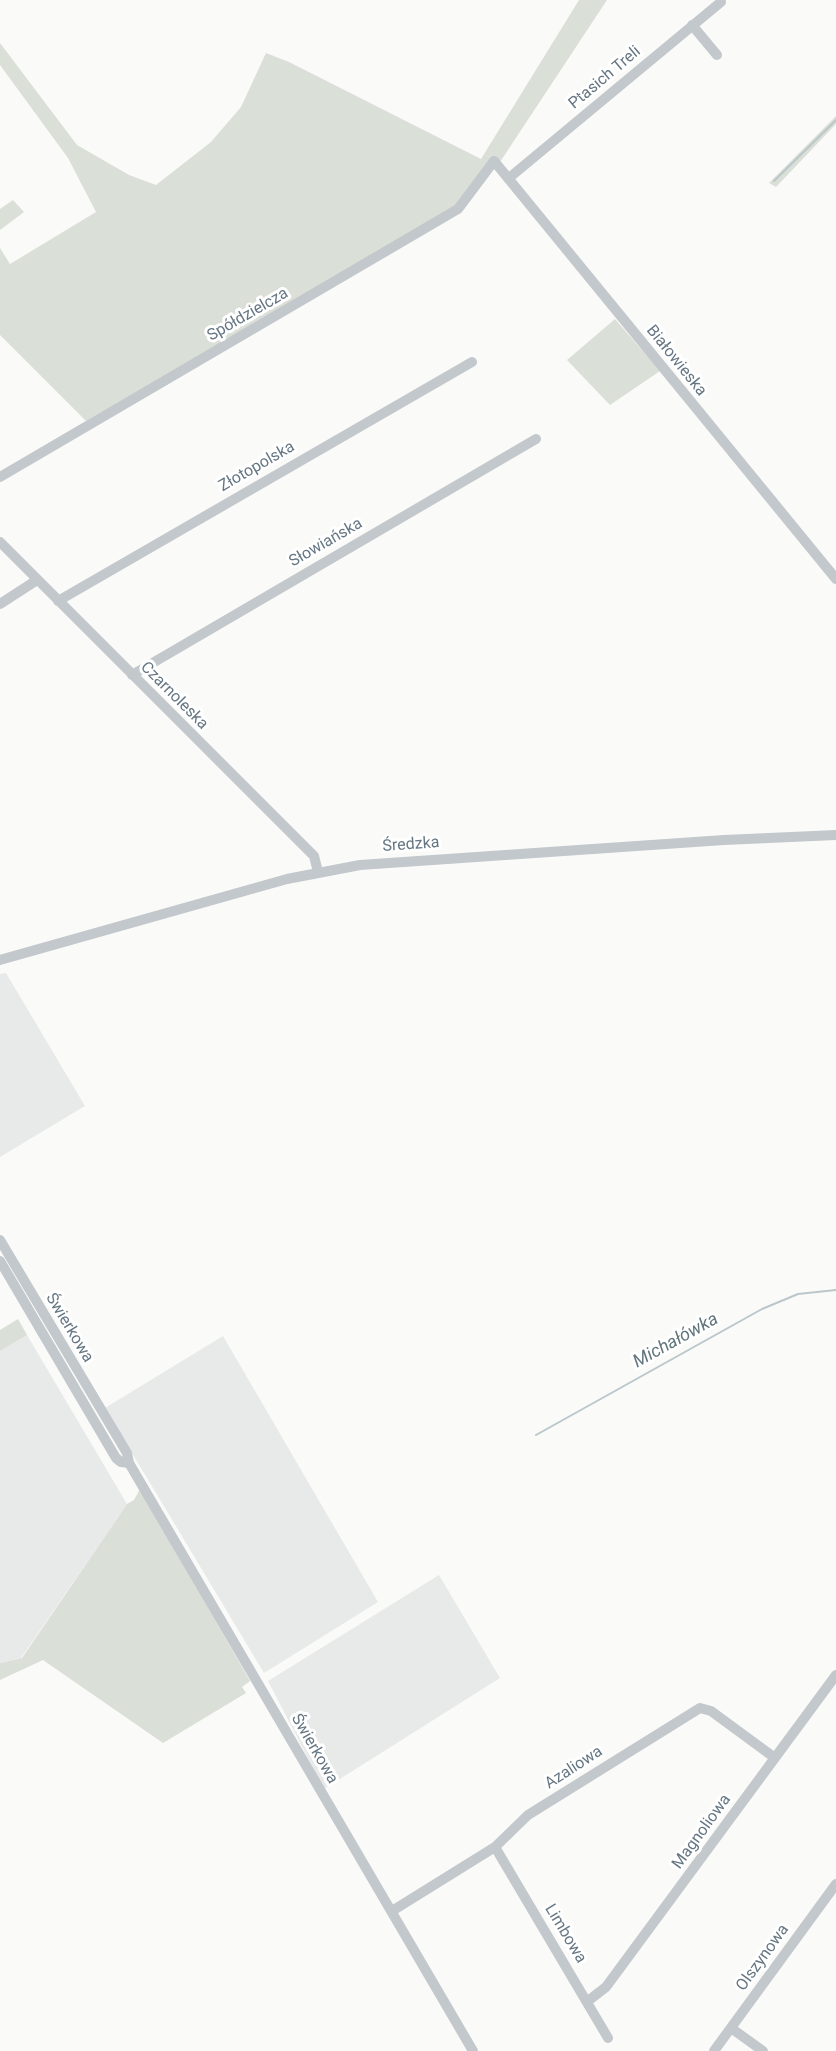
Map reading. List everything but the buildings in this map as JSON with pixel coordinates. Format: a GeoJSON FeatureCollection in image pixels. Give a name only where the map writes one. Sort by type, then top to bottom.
{"type":"FeatureCollection","features":[{"type":"Feature","properties":{"kind":"street","name":"Ptasich Treli"},"geometry":{"type":"LineString","coordinates":[[509,178],[721,2]]}},
{"type":"Feature","properties":{"kind":"street"},"geometry":{"type":"LineString","coordinates":[[692,26],[717,55]]}},
{"type":"Feature","properties":{"kind":"street","name":"Białowieska"},"geometry":{"type":"LineString","coordinates":[[494,161],[836,579]]}},
{"type":"Feature","properties":{"kind":"street","name":"Spółdzielcza"},"geometry":{"type":"LineString","coordinates":[[0,477],[458,209],[494,161]]}},
{"type":"Feature","properties":{"kind":"street","name":"Złotopolska"},"geometry":{"type":"LineString","coordinates":[[58,601],[472,362]]}},
{"type":"Feature","properties":{"kind":"street","name":"Słowiańska"},"geometry":{"type":"LineString","coordinates":[[132,675],[536,439]]}},
{"type":"Feature","properties":{"kind":"street","name":"Czarnoleska"},"geometry":{"type":"LineString","coordinates":[[1,544],[314,856],[318,872]]}},
{"type":"Feature","properties":{"kind":"street"},"geometry":{"type":"LineString","coordinates":[[0,604],[37,580]]}},
{"type":"Feature","properties":{"kind":"street","name":"Średzka"},"geometry":{"type":"LineString","coordinates":[[0,960],[318,872],[413,860],[713,840],[836,836]]}},
{"type":"Feature","properties":{"kind":"street","name":"Świerkowa"},"geometry":{"type":"LineString","coordinates":[[0,1240],[127,1453],[129,1463],[473,2051]]}},
{"type":"Feature","properties":{"kind":"street","name":"Świerkowa"},"geometry":{"type":"LineString","coordinates":[[0,1261],[116,1458],[120,1462],[129,1463]]}},
{"type":"Feature","properties":{"kind":"street","name":"Magnoliowa"},"geometry":{"type":"LineString","coordinates":[[588,2001],[606,1987],[836,1675]]}},
{"type":"Feature","properties":{"kind":"street","name":"Azaliowa"},"geometry":{"type":"LineString","coordinates":[[392,1911],[495,1847],[528,1815],[699,1708],[705,1707],[775,1758]]}},
{"type":"Feature","properties":{"kind":"street","name":"Limbowa"},"geometry":{"type":"LineString","coordinates":[[495,1847],[608,2038]]}},
{"type":"Feature","properties":{"kind":"street","name":"Olszynowa"},"geometry":{"type":"LineString","coordinates":[[714,2051],[836,1884]]}},
{"type":"Feature","properties":{"kind":"street"},"geometry":{"type":"LineString","coordinates":[[730,2028],[763,2051]]}},
{"type":"Feature","properties":{"kind":"shaded area"},"geometry":{"type":"Polygon","coordinates":[[[579,0],[607,0],[500,162],[460,204],[86,421],[0,335],[0,248],[10,264],[96,212],[68,158],[0,65],[0,43],[77,145],[129,175],[156,185],[211,142],[241,107],[266,53],[289,62],[481,159],[579,0]]]}},
{"type":"Feature","properties":{"kind":"shaded area"},"geometry":{"type":"Polygon","coordinates":[[[836,116],[836,124],[776,187],[769,183],[836,116]]]}},
{"type":"Feature","properties":{"kind":"shaded area"},"geometry":{"type":"Polygon","coordinates":[[[13,200],[24,212],[0,230],[0,209],[13,200]]]}},
{"type":"Feature","properties":{"kind":"shaded area"},"geometry":{"type":"Polygon","coordinates":[[[615,319],[660,371],[610,405],[567,360],[615,319]]]}},
{"type":"Feature","properties":{"kind":"shaded area"},"geometry":{"type":"Polygon","coordinates":[[[6,973],[85,1106],[0,1157],[0,974],[6,973]]]}},
{"type":"Feature","properties":{"kind":"shaded area"},"geometry":{"type":"Polygon","coordinates":[[[18,1319],[27,1335],[0,1351],[0,1330],[18,1319]]]}},
{"type":"Feature","properties":{"kind":"shaded area"},"geometry":{"type":"Polygon","coordinates":[[[27,1335],[127,1504],[21,1658],[0,1663],[0,1351],[27,1335]]]}},
{"type":"Feature","properties":{"kind":"shaded area"},"geometry":{"type":"Polygon","coordinates":[[[223,1336],[378,1602],[264,1673],[105,1408],[223,1336]]]}},
{"type":"Feature","properties":{"kind":"shaded area"},"geometry":{"type":"Polygon","coordinates":[[[140,1489],[250,1681],[242,1687],[246,1693],[163,1743],[43,1660],[0,1680],[0,1663],[22,1658],[127,1504],[134,1500],[140,1489]]]}},
{"type":"Feature","properties":{"kind":"shaded area"},"geometry":{"type":"Polygon","coordinates":[[[439,1575],[500,1678],[324,1789],[268,1681],[439,1575]]]}},
{"type":"Feature","properties":{"kind":"waterway"},"geometry":{"type":"LineString","coordinates":[[774,181],[836,120]]}},
{"type":"Feature","properties":{"kind":"waterway","name":"Michałówka"},"geometry":{"type":"LineString","coordinates":[[536,1435],[762,1309],[798,1294],[836,1290]]}}]}
